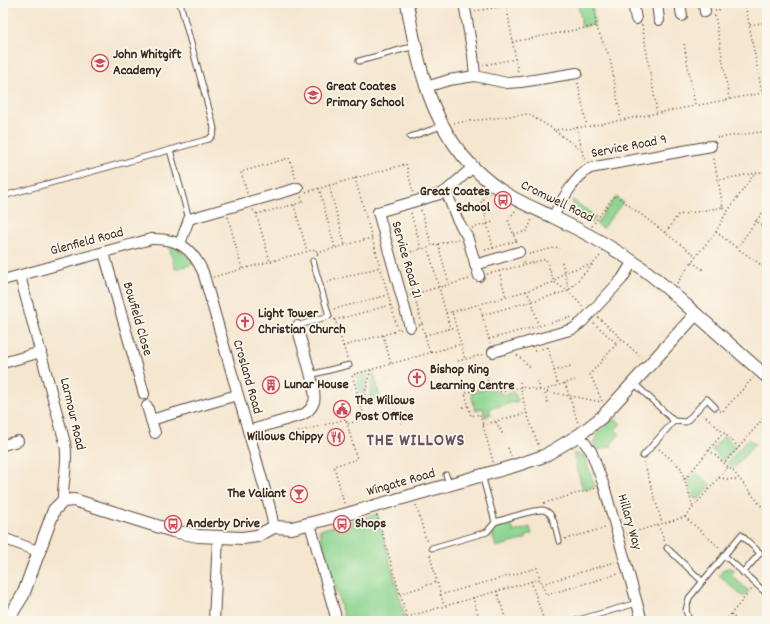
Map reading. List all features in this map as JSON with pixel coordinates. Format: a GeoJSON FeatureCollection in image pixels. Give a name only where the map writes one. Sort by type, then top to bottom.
{"type":"FeatureCollection","features":[{"type":"Feature","properties":{"kind":"street","name":"Cromwell Road"},"geometry":{"type":"LineString","coordinates":[[407,3],[426,87],[436,115],[451,141],[472,167],[495,186],[521,202],[608,245],[633,261],[672,291],[764,374]]}},
{"type":"Feature","properties":{"kind":"street"},"geometry":{"type":"LineString","coordinates":[[633,3],[636,19]]}},
{"type":"Feature","properties":{"kind":"street"},"geometry":{"type":"LineString","coordinates":[[657,3],[660,20]]}},
{"type":"Feature","properties":{"kind":"street"},"geometry":{"type":"LineString","coordinates":[[680,3],[682,16]]}},
{"type":"Feature","properties":{"kind":"street"},"geometry":{"type":"LineString","coordinates":[[464,8],[474,71]]}},
{"type":"Feature","properties":{"kind":"street"},"geometry":{"type":"LineString","coordinates":[[426,87],[474,71],[507,83],[576,73]]}},
{"type":"Feature","properties":{"kind":"street","name":"Service Road 9"},"geometry":{"type":"LineString","coordinates":[[553,217],[560,204],[584,171],[599,166],[711,146]]}},
{"type":"Feature","properties":{"kind":"street","name":"Service Road 21"},"geometry":{"type":"LineString","coordinates":[[410,327],[378,212],[440,194],[446,191],[472,167]]}},
{"type":"Feature","properties":{"kind":"street"},"geometry":{"type":"LineString","coordinates":[[180,244],[189,219],[226,208],[299,191]]}},
{"type":"Feature","properties":{"kind":"street"},"geometry":{"type":"LineString","coordinates":[[446,191],[456,219],[465,233],[479,276]]}},
{"type":"Feature","properties":{"kind":"street","name":"Glenfield Road"},"geometry":{"type":"LineString","coordinates":[[3,280],[151,239],[168,240],[180,244]]}},
{"type":"Feature","properties":{"kind":"street","name":"Crosland Road"},"geometry":{"type":"LineString","coordinates":[[180,244],[190,251],[196,258],[203,272],[269,504],[274,527]]}},
{"type":"Feature","properties":{"kind":"street","name":"Bowfield Close"},"geometry":{"type":"LineString","coordinates":[[104,252],[144,394]]}},
{"type":"Feature","properties":{"kind":"street"},"geometry":{"type":"LineString","coordinates":[[475,265],[524,253]]}},
{"type":"Feature","properties":{"kind":"street"},"geometry":{"type":"LineString","coordinates":[[493,352],[573,329],[622,278],[633,261]]}},
{"type":"Feature","properties":{"kind":"street","name":"Larmour Road"},"geometry":{"type":"LineString","coordinates":[[7,621],[23,595],[40,552],[54,510],[62,501],[62,488],[66,472],[67,451],[64,434],[20,276]]}},
{"type":"Feature","properties":{"kind":"street","name":"Wingate Road"},"geometry":{"type":"LineString","coordinates":[[62,501],[81,501],[173,531],[198,536],[242,538],[257,536],[274,527],[292,528],[310,524],[414,495],[447,480],[482,475],[496,471],[542,456],[580,434],[602,417],[696,314]]}},
{"type":"Feature","properties":{"kind":"street"},"geometry":{"type":"LineString","coordinates":[[248,431],[308,412],[315,401],[315,395],[297,326]]}},
{"type":"Feature","properties":{"kind":"street"},"geometry":{"type":"LineString","coordinates":[[3,363],[41,352]]}},
{"type":"Feature","properties":{"kind":"street"},"geometry":{"type":"LineString","coordinates":[[151,420],[237,395]]}},
{"type":"Feature","properties":{"kind":"street"},"geometry":{"type":"LineString","coordinates":[[147,406],[155,433]]}},
{"type":"Feature","properties":{"kind":"street","name":"Hillary Way"},"geometry":{"type":"LineString","coordinates":[[580,434],[591,451],[604,486],[642,621]]}},
{"type":"Feature","properties":{"kind":"street"},"geometry":{"type":"LineString","coordinates":[[3,445],[18,441]]}},
{"type":"Feature","properties":{"kind":"street"},"geometry":{"type":"LineString","coordinates":[[310,524],[337,621]]}},
{"type":"Feature","properties":{"kind":"street"},"geometry":{"type":"LineString","coordinates":[[214,621],[218,537]]}},
{"type":"Feature","properties":{"kind":"street"},"geometry":{"type":"LineString","coordinates":[[3,538],[40,552]]}},
{"type":"Feature","properties":{"kind":"lane"},"geometry":{"type":"LineString","coordinates":[[3,196],[209,139],[211,137],[214,130],[213,124],[180,3]]}},
{"type":"Feature","properties":{"kind":"lane"},"geometry":{"type":"LineString","coordinates":[[359,61],[416,45]]}},
{"type":"Feature","properties":{"kind":"lane"},"geometry":{"type":"LineString","coordinates":[[410,137],[442,126]]}},
{"type":"Feature","properties":{"kind":"lane"},"geometry":{"type":"LineString","coordinates":[[170,150],[189,219]]}},
{"type":"Feature","properties":{"kind":"lane"},"geometry":{"type":"LineString","coordinates":[[297,326],[329,316],[313,261]]}},
{"type":"Feature","properties":{"kind":"lane"},"geometry":{"type":"LineString","coordinates":[[310,375],[349,365]]}},
{"type":"Feature","properties":{"kind":"lane"},"geometry":{"type":"LineString","coordinates":[[633,382],[674,421],[686,422],[707,399],[715,407]]}},
{"type":"Feature","properties":{"kind":"lane"},"geometry":{"type":"LineString","coordinates":[[643,456],[674,421]]}},
{"type":"Feature","properties":{"kind":"lane"},"geometry":{"type":"LineString","coordinates":[[482,475],[495,522]]}},
{"type":"Feature","properties":{"kind":"lane"},"geometry":{"type":"LineString","coordinates":[[432,548],[487,532],[495,522],[542,510],[549,512],[559,541]]}},
{"type":"Feature","properties":{"kind":"lane"},"geometry":{"type":"LineString","coordinates":[[689,621],[686,610],[689,598],[740,536],[760,553],[743,572]]}},
{"type":"Feature","properties":{"kind":"lane"},"geometry":{"type":"LineString","coordinates":[[668,548],[702,581]]}},
{"type":"Feature","properties":{"kind":"lane"},"geometry":{"type":"LineString","coordinates":[[725,554],[767,594]]}},
{"type":"Feature","properties":{"kind":"lane"},"geometry":{"type":"LineString","coordinates":[[575,621],[637,603]]}},
{"type":"Feature","properties":{"kind":"path"},"geometry":{"type":"LineString","coordinates":[[464,8],[523,3]]}},
{"type":"Feature","properties":{"kind":"path"},"geometry":{"type":"LineString","coordinates":[[593,3],[596,26],[610,58],[621,119]]}},
{"type":"Feature","properties":{"kind":"path"},"geometry":{"type":"LineString","coordinates":[[718,3],[720,10],[714,11],[729,99]]}},
{"type":"Feature","properties":{"kind":"path"},"geometry":{"type":"LineString","coordinates":[[745,3],[762,93],[767,98]]}},
{"type":"Feature","properties":{"kind":"path"},"geometry":{"type":"LineString","coordinates":[[474,71],[515,59],[506,4]]}},
{"type":"Feature","properties":{"kind":"path"},"geometry":{"type":"LineString","coordinates":[[636,19],[640,18],[657,112]]}},
{"type":"Feature","properties":{"kind":"path"},"geometry":{"type":"LineString","coordinates":[[750,25],[767,22]]}},
{"type":"Feature","properties":{"kind":"path"},"geometry":{"type":"LineString","coordinates":[[512,42],[596,26]]}},
{"type":"Feature","properties":{"kind":"path"},"geometry":{"type":"LineString","coordinates":[[684,44],[695,105]]}},
{"type":"Feature","properties":{"kind":"path"},"geometry":{"type":"LineString","coordinates":[[554,130],[586,126],[762,93]]}},
{"type":"Feature","properties":{"kind":"path"},"geometry":{"type":"LineString","coordinates":[[442,126],[449,123],[528,114],[554,130],[581,150]]}},
{"type":"Feature","properties":{"kind":"path"},"geometry":{"type":"LineString","coordinates":[[577,126],[581,150],[585,162],[584,171]]}},
{"type":"Feature","properties":{"kind":"path"},"geometry":{"type":"LineString","coordinates":[[725,215],[710,139],[767,131]]}},
{"type":"Feature","properties":{"kind":"path"},"geometry":{"type":"LineString","coordinates":[[299,191],[329,186],[406,164],[415,202],[421,249],[428,248],[493,222]]}},
{"type":"Feature","properties":{"kind":"path"},"geometry":{"type":"LineString","coordinates":[[718,180],[767,171]]}},
{"type":"Feature","properties":{"kind":"path"},"geometry":{"type":"LineString","coordinates":[[672,291],[696,256],[716,232],[725,215],[754,174]]}},
{"type":"Feature","properties":{"kind":"path"},"geometry":{"type":"LineString","coordinates":[[329,186],[345,245]]}},
{"type":"Feature","properties":{"kind":"path"},"geometry":{"type":"LineString","coordinates":[[472,254],[493,248],[481,201],[495,186]]}},
{"type":"Feature","properties":{"kind":"path"},"geometry":{"type":"LineString","coordinates":[[319,188],[336,248]]}},
{"type":"Feature","properties":{"kind":"path"},"geometry":{"type":"LineString","coordinates":[[585,233],[593,225],[615,195],[696,256]]}},
{"type":"Feature","properties":{"kind":"path"},"geometry":{"type":"LineString","coordinates":[[415,202],[432,246]]}},
{"type":"Feature","properties":{"kind":"path"},"geometry":{"type":"LineString","coordinates":[[516,241],[508,220],[521,202]]}},
{"type":"Feature","properties":{"kind":"path"},"geometry":{"type":"LineString","coordinates":[[294,204],[307,251]]}},
{"type":"Feature","properties":{"kind":"path"},"geometry":{"type":"LineString","coordinates":[[666,232],[678,215],[723,207]]}},
{"type":"Feature","properties":{"kind":"path"},"geometry":{"type":"LineString","coordinates":[[737,248],[767,207]]}},
{"type":"Feature","properties":{"kind":"path"},"geometry":{"type":"LineString","coordinates":[[226,208],[242,269]]}},
{"type":"Feature","properties":{"kind":"path"},"geometry":{"type":"LineString","coordinates":[[484,214],[487,208]]}},
{"type":"Feature","properties":{"kind":"path"},"geometry":{"type":"LineString","coordinates":[[514,234],[527,231],[536,209]]}},
{"type":"Feature","properties":{"kind":"path"},"geometry":{"type":"LineString","coordinates":[[256,213],[270,261]]}},
{"type":"Feature","properties":{"kind":"path"},"geometry":{"type":"LineString","coordinates":[[756,222],[767,230]]}},
{"type":"Feature","properties":{"kind":"path"},"geometry":{"type":"LineString","coordinates":[[716,232],[767,269]]}},
{"type":"Feature","properties":{"kind":"path"},"geometry":{"type":"LineString","coordinates":[[317,253],[372,238]]}},
{"type":"Feature","properties":{"kind":"path"},"geometry":{"type":"LineString","coordinates":[[438,244],[449,285]]}},
{"type":"Feature","properties":{"kind":"path"},"geometry":{"type":"LineString","coordinates":[[482,315],[568,290],[604,253],[608,245]]}},
{"type":"Feature","properties":{"kind":"path"},"geometry":{"type":"LineString","coordinates":[[524,253],[558,247],[559,249]]}},
{"type":"Feature","properties":{"kind":"path"},"geometry":{"type":"LineString","coordinates":[[428,248],[450,328]]}},
{"type":"Feature","properties":{"kind":"path"},"geometry":{"type":"LineString","coordinates":[[205,279],[316,249]]}},
{"type":"Feature","properties":{"kind":"path"},"geometry":{"type":"LineString","coordinates":[[524,265],[546,259],[554,282],[568,290],[617,344]]}},
{"type":"Feature","properties":{"kind":"path"},"geometry":{"type":"LineString","coordinates":[[562,262],[568,290]]}},
{"type":"Feature","properties":{"kind":"path"},"geometry":{"type":"LineString","coordinates":[[692,262],[705,271]]}},
{"type":"Feature","properties":{"kind":"path"},"geometry":{"type":"LineString","coordinates":[[446,313],[554,282],[564,272],[593,264]]}},
{"type":"Feature","properties":{"kind":"path"},"geometry":{"type":"LineString","coordinates":[[325,282],[380,267]]}},
{"type":"Feature","properties":{"kind":"path"},"geometry":{"type":"LineString","coordinates":[[499,271],[506,297]]}},
{"type":"Feature","properties":{"kind":"path"},"geometry":{"type":"LineString","coordinates":[[526,291],[532,300],[538,326]]}},
{"type":"Feature","properties":{"kind":"path"},"geometry":{"type":"LineString","coordinates":[[332,310],[388,295]]}},
{"type":"Feature","properties":{"kind":"path"},"geometry":{"type":"LineString","coordinates":[[336,320],[391,305]]}},
{"type":"Feature","properties":{"kind":"path"},"geometry":{"type":"LineString","coordinates":[[452,312],[465,359]]}},
{"type":"Feature","properties":{"kind":"path"},"geometry":{"type":"LineString","coordinates":[[489,339],[589,314]]}},
{"type":"Feature","properties":{"kind":"path"},"geometry":{"type":"LineString","coordinates":[[589,314],[621,339],[649,365]]}},
{"type":"Feature","properties":{"kind":"path"},"geometry":{"type":"LineString","coordinates":[[422,324],[430,353]]}},
{"type":"Feature","properties":{"kind":"path"},"geometry":{"type":"LineString","coordinates":[[425,335],[456,326]]}},
{"type":"Feature","properties":{"kind":"path"},"geometry":{"type":"LineString","coordinates":[[343,346],[398,330]]}},
{"type":"Feature","properties":{"kind":"path"},"geometry":{"type":"LineString","coordinates":[[383,335],[391,364]]}},
{"type":"Feature","properties":{"kind":"path"},"geometry":{"type":"LineString","coordinates":[[545,337],[558,386]]}},
{"type":"Feature","properties":{"kind":"path"},"geometry":{"type":"LineString","coordinates":[[496,471],[480,414],[472,416],[465,394],[488,386],[502,392],[522,387],[603,402],[599,397],[590,374],[621,339]]}},
{"type":"Feature","properties":{"kind":"path"},"geometry":{"type":"LineString","coordinates":[[365,419],[352,375],[461,344]]}},
{"type":"Feature","properties":{"kind":"path"},"geometry":{"type":"LineString","coordinates":[[458,361],[493,352]]}},
{"type":"Feature","properties":{"kind":"path"},"geometry":{"type":"LineString","coordinates":[[517,356],[530,367]]}},
{"type":"Feature","properties":{"kind":"path"},"geometry":{"type":"LineString","coordinates":[[554,371],[571,366]]}},
{"type":"Feature","properties":{"kind":"path"},"geometry":{"type":"LineString","coordinates":[[361,408],[371,369]]}},
{"type":"Feature","properties":{"kind":"path"},"geometry":{"type":"LineString","coordinates":[[715,407],[722,412],[764,374]]}},
{"type":"Feature","properties":{"kind":"path"},"geometry":{"type":"LineString","coordinates":[[487,376],[488,386]]}},
{"type":"Feature","properties":{"kind":"path"},"geometry":{"type":"LineString","coordinates":[[544,390],[575,380]]}},
{"type":"Feature","properties":{"kind":"path"},"geometry":{"type":"LineString","coordinates":[[538,381],[540,390]]}},
{"type":"Feature","properties":{"kind":"path"},"geometry":{"type":"LineString","coordinates":[[520,382],[526,413],[542,456]]}},
{"type":"Feature","properties":{"kind":"path"},"geometry":{"type":"LineString","coordinates":[[565,383],[580,434]]}},
{"type":"Feature","properties":{"kind":"path"},"geometry":{"type":"LineString","coordinates":[[544,390],[548,404]]}},
{"type":"Feature","properties":{"kind":"path"},"geometry":{"type":"LineString","coordinates":[[463,407],[468,406]]}},
{"type":"Feature","properties":{"kind":"path"},"geometry":{"type":"LineString","coordinates":[[697,409],[739,447]]}},
{"type":"Feature","properties":{"kind":"path"},"geometry":{"type":"LineString","coordinates":[[347,424],[397,410],[401,424]]}},
{"type":"Feature","properties":{"kind":"path"},"geometry":{"type":"LineString","coordinates":[[508,418],[526,413]]}},
{"type":"Feature","properties":{"kind":"path"},"geometry":{"type":"LineString","coordinates":[[724,463],[767,414]]}},
{"type":"Feature","properties":{"kind":"path"},"geometry":{"type":"LineString","coordinates":[[294,433],[346,418],[357,459],[334,466],[347,514]]}},
{"type":"Feature","properties":{"kind":"path"},"geometry":{"type":"LineString","coordinates":[[483,425],[504,419]]}},
{"type":"Feature","properties":{"kind":"path"},"geometry":{"type":"LineString","coordinates":[[496,422],[504,436]]}},
{"type":"Feature","properties":{"kind":"path"},"geometry":{"type":"LineString","coordinates":[[685,479],[723,433]]}},
{"type":"Feature","properties":{"kind":"path"},"geometry":{"type":"LineString","coordinates":[[653,444],[681,468],[693,508]]}},
{"type":"Feature","properties":{"kind":"path"},"geometry":{"type":"LineString","coordinates":[[709,450],[740,480],[767,513]]}},
{"type":"Feature","properties":{"kind":"path"},"geometry":{"type":"LineString","coordinates":[[643,456],[662,524]]}},
{"type":"Feature","properties":{"kind":"path"},"geometry":{"type":"LineString","coordinates":[[619,536],[685,517],[728,467]]}},
{"type":"Feature","properties":{"kind":"path"},"geometry":{"type":"LineString","coordinates":[[719,478],[740,480]]}},
{"type":"Feature","properties":{"kind":"path"},"geometry":{"type":"LineString","coordinates":[[538,504],[604,486]]}},
{"type":"Feature","properties":{"kind":"path"},"geometry":{"type":"LineString","coordinates":[[414,495],[444,607]]}},
{"type":"Feature","properties":{"kind":"path"},"geometry":{"type":"LineString","coordinates":[[375,506],[408,621]]}},
{"type":"Feature","properties":{"kind":"path"},"geometry":{"type":"LineString","coordinates":[[685,517],[725,554]]}},
{"type":"Feature","properties":{"kind":"path"},"geometry":{"type":"LineString","coordinates":[[559,541],[615,525]]}},
{"type":"Feature","properties":{"kind":"path"},"geometry":{"type":"LineString","coordinates":[[658,525],[668,548]]}},
{"type":"Feature","properties":{"kind":"path"},"geometry":{"type":"LineString","coordinates":[[542,584],[625,559]]}},
{"type":"Feature","properties":{"kind":"path"},"geometry":{"type":"LineString","coordinates":[[440,595],[537,568],[546,595],[628,571]]}},
{"type":"Feature","properties":{"kind":"path"},"geometry":{"type":"LineString","coordinates":[[407,617],[540,579]]}},
{"type":"Feature","properties":{"kind":"path"},"geometry":{"type":"LineString","coordinates":[[400,594],[437,582]]}},
{"type":"Feature","properties":{"kind":"path"},"geometry":{"type":"LineString","coordinates":[[531,582],[544,621]]}},
{"type":"Feature","properties":{"kind":"path"},"geometry":{"type":"LineString","coordinates":[[725,621],[756,584]]}},
{"type":"Feature","properties":{"kind":"path"},"geometry":{"type":"LineString","coordinates":[[497,591],[506,621]]}},
{"type":"Feature","properties":{"kind":"path"},"geometry":{"type":"LineString","coordinates":[[473,598],[480,621]]}},
{"type":"Feature","properties":{"kind":"path"},"geometry":{"type":"LineString","coordinates":[[731,614],[738,621]]}},
{"type":"Feature","properties":{"kind":"green space"},"geometry":{"type":"Polygon","coordinates":[[[578,3],[592,3],[595,24],[582,27],[578,3]]]}},
{"type":"Feature","properties":{"kind":"green space"},"geometry":{"type":"Polygon","coordinates":[[[616,197],[623,202],[603,228],[596,224],[616,197]]]}},
{"type":"Feature","properties":{"kind":"green space"},"geometry":{"type":"Polygon","coordinates":[[[573,200],[596,217],[592,223],[575,214],[573,200]]]}},
{"type":"Feature","properties":{"kind":"green space"},"geometry":{"type":"Polygon","coordinates":[[[169,247],[173,247],[183,252],[193,264],[175,269],[169,247]]]}},
{"type":"Feature","properties":{"kind":"green space"},"geometry":{"type":"Polygon","coordinates":[[[369,371],[362,399],[356,375],[369,371]]]}},
{"type":"Feature","properties":{"kind":"green space"},"geometry":{"type":"Polygon","coordinates":[[[374,372],[380,398],[368,402],[374,372]]]}},
{"type":"Feature","properties":{"kind":"green space"},"geometry":{"type":"Polygon","coordinates":[[[488,388],[505,395],[514,392],[518,401],[489,409],[491,414],[485,417],[483,408],[475,410],[471,393],[488,388]]]}},
{"type":"Feature","properties":{"kind":"green space"},"geometry":{"type":"Polygon","coordinates":[[[614,418],[621,424],[615,430],[620,434],[611,444],[612,446],[598,450],[594,444],[596,434],[614,418]]]}},
{"type":"Feature","properties":{"kind":"green space"},"geometry":{"type":"Polygon","coordinates":[[[724,436],[736,447],[724,461],[712,450],[724,436]]]}},
{"type":"Feature","properties":{"kind":"green space"},"geometry":{"type":"Polygon","coordinates":[[[748,439],[755,444],[733,469],[727,463],[748,439]]]}},
{"type":"Feature","properties":{"kind":"green space"},"geometry":{"type":"Polygon","coordinates":[[[573,453],[584,456],[595,487],[583,490],[573,453]]]}},
{"type":"Feature","properties":{"kind":"green space"},"geometry":{"type":"Polygon","coordinates":[[[695,471],[711,485],[699,499],[693,498],[688,479],[695,471]]]}},
{"type":"Feature","properties":{"kind":"green space"},"geometry":{"type":"Polygon","coordinates":[[[377,514],[406,621],[345,621],[319,530],[377,514]]]}},
{"type":"Feature","properties":{"kind":"green space"},"geometry":{"type":"Polygon","coordinates":[[[508,522],[512,525],[514,532],[530,527],[532,534],[526,536],[526,539],[496,547],[492,533],[508,522]]]}},
{"type":"Feature","properties":{"kind":"green space"},"geometry":{"type":"Polygon","coordinates":[[[727,568],[735,570],[731,575],[749,591],[743,597],[719,575],[727,568]]]}},
{"type":"Feature","properties":{"kind":"place","name":"John Whitgift Academy"},"geometry":{"type":"Point","coordinates":[100,63]}},
{"type":"Feature","properties":{"kind":"place","name":"Great Coates Primary School"},"geometry":{"type":"Point","coordinates":[313,95]}},
{"type":"Feature","properties":{"kind":"place","name":"Great Coates School"},"geometry":{"type":"Point","coordinates":[503,200]}},
{"type":"Feature","properties":{"kind":"place","name":"Light Tower Christian Church"},"geometry":{"type":"Point","coordinates":[245,322]}},
{"type":"Feature","properties":{"kind":"place","name":"Bishop King Learning Centre"},"geometry":{"type":"Point","coordinates":[417,378]}},
{"type":"Feature","properties":{"kind":"place","name":"Lunar House"},"geometry":{"type":"Point","coordinates":[271,385]}},
{"type":"Feature","properties":{"kind":"place","name":"The Willows Post Office"},"geometry":{"type":"Point","coordinates":[342,409]}},
{"type":"Feature","properties":{"kind":"place","name":"Willows Chippy"},"geometry":{"type":"Point","coordinates":[336,437]}},
{"type":"Feature","properties":{"kind":"place","name":"The Valiant"},"geometry":{"type":"Point","coordinates":[299,494]}},
{"type":"Feature","properties":{"kind":"place","name":"Anderby Drive"},"geometry":{"type":"Point","coordinates":[173,524]}},
{"type":"Feature","properties":{"kind":"place","name":"Shops"},"geometry":{"type":"Point","coordinates":[342,524]}},
{"type":"Feature","properties":{"kind":"district","name":"THE WILLOWS"},"geometry":{"type":"Point","coordinates":[416,441]}}]}
